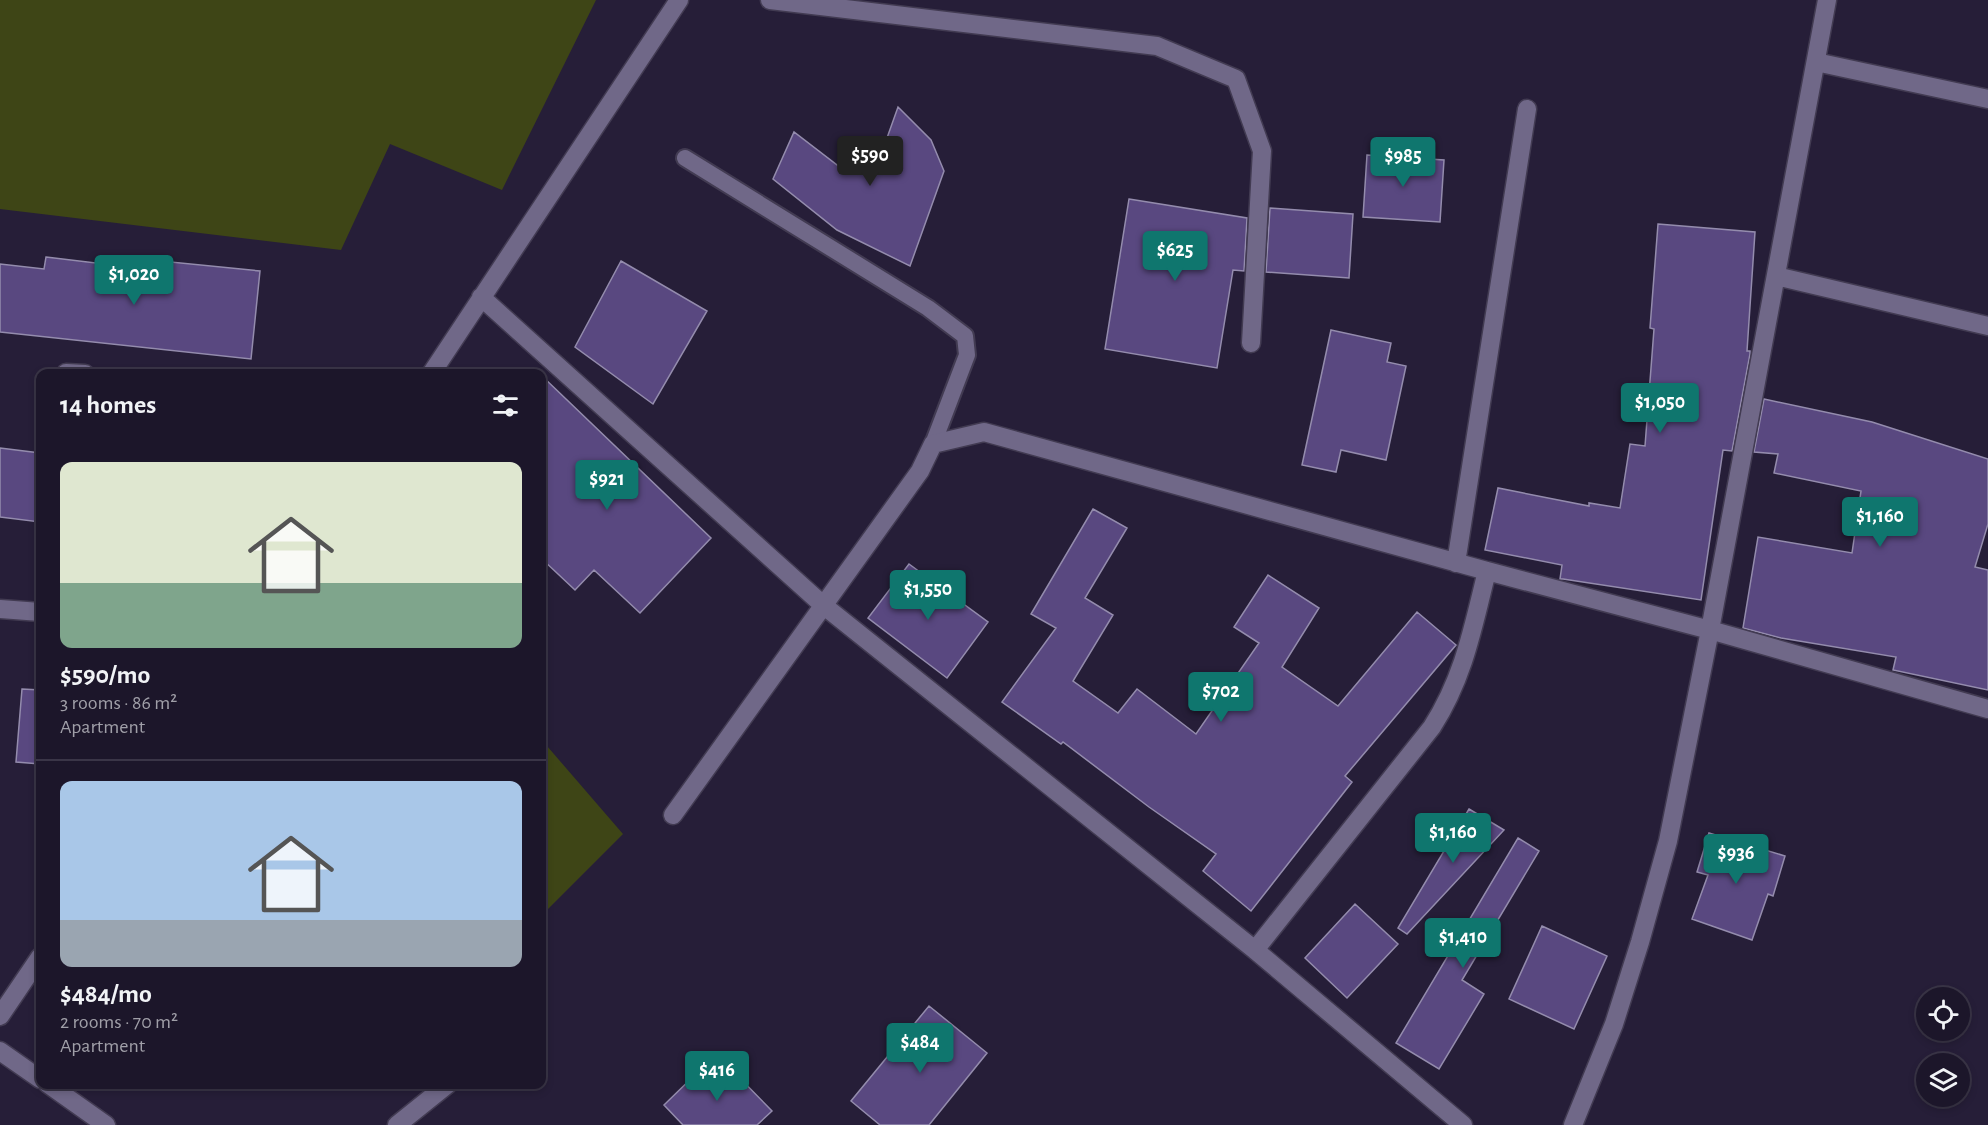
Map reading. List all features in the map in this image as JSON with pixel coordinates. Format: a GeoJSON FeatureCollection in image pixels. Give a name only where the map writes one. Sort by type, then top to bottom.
{"type":"FeatureCollection","features":[{"type":"Feature","properties":{"kind":"street"},"geometry":{"type":"LineString","coordinates":[[434,369],[679,0]]}},
{"type":"Feature","properties":{"kind":"street"},"geometry":{"type":"LineString","coordinates":[[770,0],[1157,46],[1236,79],[1262,151],[1251,343]]}},
{"type":"Feature","properties":{"kind":"street"},"geometry":{"type":"LineString","coordinates":[[1573,1125],[1614,1024],[1650,909],[1668,841],[1710,630],[1827,0]]}},
{"type":"Feature","properties":{"kind":"street"},"geometry":{"type":"LineString","coordinates":[[1815,62],[1988,99]]}},
{"type":"Feature","properties":{"kind":"street"},"geometry":{"type":"LineString","coordinates":[[1456,563],[1527,109]]}},
{"type":"Feature","properties":{"kind":"street"},"geometry":{"type":"LineString","coordinates":[[1776,276],[1988,326]]}},
{"type":"Feature","properties":{"kind":"street"},"geometry":{"type":"LineString","coordinates":[[481,297],[823,604],[1255,950],[1463,1125]]}},
{"type":"Feature","properties":{"kind":"street"},"geometry":{"type":"LineString","coordinates":[[673,815],[920,471],[933,444],[984,432],[1456,563],[1710,630],[1988,709]]}},
{"type":"Feature","properties":{"kind":"street"},"geometry":{"type":"LineString","coordinates":[[1255,950],[1432,727],[1450,698],[1463,665],[1487,571]]}},
{"type":"Feature","properties":{"kind":"street"},"geometry":{"type":"LineString","coordinates":[[0,609],[36,612]]}},
{"type":"Feature","properties":{"kind":"street"},"geometry":{"type":"LineString","coordinates":[[0,1016],[36,963]]}},
{"type":"Feature","properties":{"kind":"street"},"geometry":{"type":"LineString","coordinates":[[0,1051],[36,1076]]}},
{"type":"Feature","properties":{"kind":"street"},"geometry":{"type":"LineString","coordinates":[[55,1089],[106,1125]]}},
{"type":"Feature","properties":{"kind":"street"},"geometry":{"type":"LineString","coordinates":[[397,1125],[442,1089]]}},
{"type":"Feature","properties":{"kind":"lane"},"geometry":{"type":"LineString","coordinates":[[685,158],[928,308],[965,336],[967,355],[933,444]]}},
{"type":"Feature","properties":{"kind":"green space"},"geometry":{"type":"Polygon","coordinates":[[[0,0],[596,0],[502,190],[390,144],[341,250],[0,209],[0,0]]]}},
{"type":"Feature","properties":{"kind":"green space"},"geometry":{"type":"Polygon","coordinates":[[[546,747],[623,834],[546,911],[546,747]]]}},
{"type":"Feature","properties":{"kind":"building"},"geometry":{"type":"Polygon","coordinates":[[[898,107],[931,140],[944,171],[910,266],[837,230],[773,179],[794,132],[845,171],[849,140],[882,152],[898,107]]]}},
{"type":"Feature","properties":{"kind":"building"},"geometry":{"type":"Polygon","coordinates":[[[1367,155],[1444,160],[1440,222],[1363,217],[1367,155]]]}},
{"type":"Feature","properties":{"kind":"building"},"geometry":{"type":"Polygon","coordinates":[[[1129,199],[1247,218],[1244,271],[1233,270],[1217,368],[1105,349],[1129,199]]]}},
{"type":"Feature","properties":{"kind":"building"},"geometry":{"type":"Polygon","coordinates":[[[1270,208],[1353,214],[1349,278],[1266,272],[1270,208]]]}},
{"type":"Feature","properties":{"kind":"building"},"geometry":{"type":"Polygon","coordinates":[[[1658,224],[1755,232],[1747,351],[1750,351],[1750,354],[1732,451],[1723,450],[1701,600],[1560,579],[1562,565],[1485,550],[1498,488],[1589,506],[1589,503],[1620,508],[1630,444],[1645,446],[1654,329],[1650,328],[1658,224]]]}},
{"type":"Feature","properties":{"kind":"building"},"geometry":{"type":"Polygon","coordinates":[[[46,257],[170,272],[171,262],[260,271],[251,359],[0,332],[0,264],[44,269],[46,257]]]}},
{"type":"Feature","properties":{"kind":"building"},"geometry":{"type":"Polygon","coordinates":[[[621,261],[707,311],[653,404],[575,347],[621,261]]]}},
{"type":"Feature","properties":{"kind":"building"},"geometry":{"type":"Polygon","coordinates":[[[1331,330],[1391,343],[1387,362],[1406,366],[1386,460],[1341,450],[1336,472],[1302,465],[1331,330]]]}},
{"type":"Feature","properties":{"kind":"building"},"geometry":{"type":"Polygon","coordinates":[[[546,380],[711,538],[640,613],[594,570],[575,590],[546,563],[546,380]]]}},
{"type":"Feature","properties":{"kind":"building"},"geometry":{"type":"Polygon","coordinates":[[[1764,399],[1872,422],[1988,459],[1988,524],[1975,567],[1988,570],[1988,690],[1893,670],[1896,657],[1781,638],[1743,628],[1758,537],[1852,553],[1861,491],[1774,473],[1778,454],[1754,452],[1764,399]]]}},
{"type":"Feature","properties":{"kind":"building"},"geometry":{"type":"Polygon","coordinates":[[[0,448],[36,452],[36,522],[0,517],[0,448]]]}},
{"type":"Feature","properties":{"kind":"building"},"geometry":{"type":"Polygon","coordinates":[[[1093,509],[1127,528],[1085,598],[1113,615],[1073,681],[1118,713],[1137,689],[1196,734],[1259,643],[1234,627],[1268,575],[1319,608],[1282,667],[1338,706],[1417,612],[1456,645],[1345,776],[1352,782],[1251,911],[1203,871],[1216,854],[1063,742],[1061,744],[1002,702],[1056,628],[1031,614],[1093,509]]]}},
{"type":"Feature","properties":{"kind":"building"},"geometry":{"type":"Polygon","coordinates":[[[909,564],[988,622],[947,678],[868,618],[909,564]]]}},
{"type":"Feature","properties":{"kind":"building"},"geometry":{"type":"Polygon","coordinates":[[[22,689],[36,690],[36,764],[16,762],[22,689]]]}},
{"type":"Feature","properties":{"kind":"building"},"geometry":{"type":"Polygon","coordinates":[[[1469,809],[1504,830],[1407,934],[1398,928],[1469,809]]]}},
{"type":"Feature","properties":{"kind":"building"},"geometry":{"type":"Polygon","coordinates":[[[1709,833],[1785,856],[1773,896],[1768,894],[1752,940],[1692,919],[1708,875],[1697,872],[1709,833]]]}},
{"type":"Feature","properties":{"kind":"building"},"geometry":{"type":"Polygon","coordinates":[[[1518,838],[1539,851],[1462,980],[1484,994],[1439,1069],[1396,1043],[1518,838]]]}},
{"type":"Feature","properties":{"kind":"building"},"geometry":{"type":"Polygon","coordinates":[[[1355,904],[1398,944],[1347,998],[1305,958],[1355,904]]]}},
{"type":"Feature","properties":{"kind":"building"},"geometry":{"type":"Polygon","coordinates":[[[1542,926],[1607,956],[1574,1029],[1509,999],[1542,926]]]}},
{"type":"Feature","properties":{"kind":"building"},"geometry":{"type":"Polygon","coordinates":[[[929,1006],[987,1053],[929,1125],[880,1125],[851,1101],[929,1006]]]}},
{"type":"Feature","properties":{"kind":"building"},"geometry":{"type":"Polygon","coordinates":[[[703,1067],[718,1083],[732,1070],[772,1111],[757,1125],[683,1125],[664,1105],[703,1067]]]}}]}
